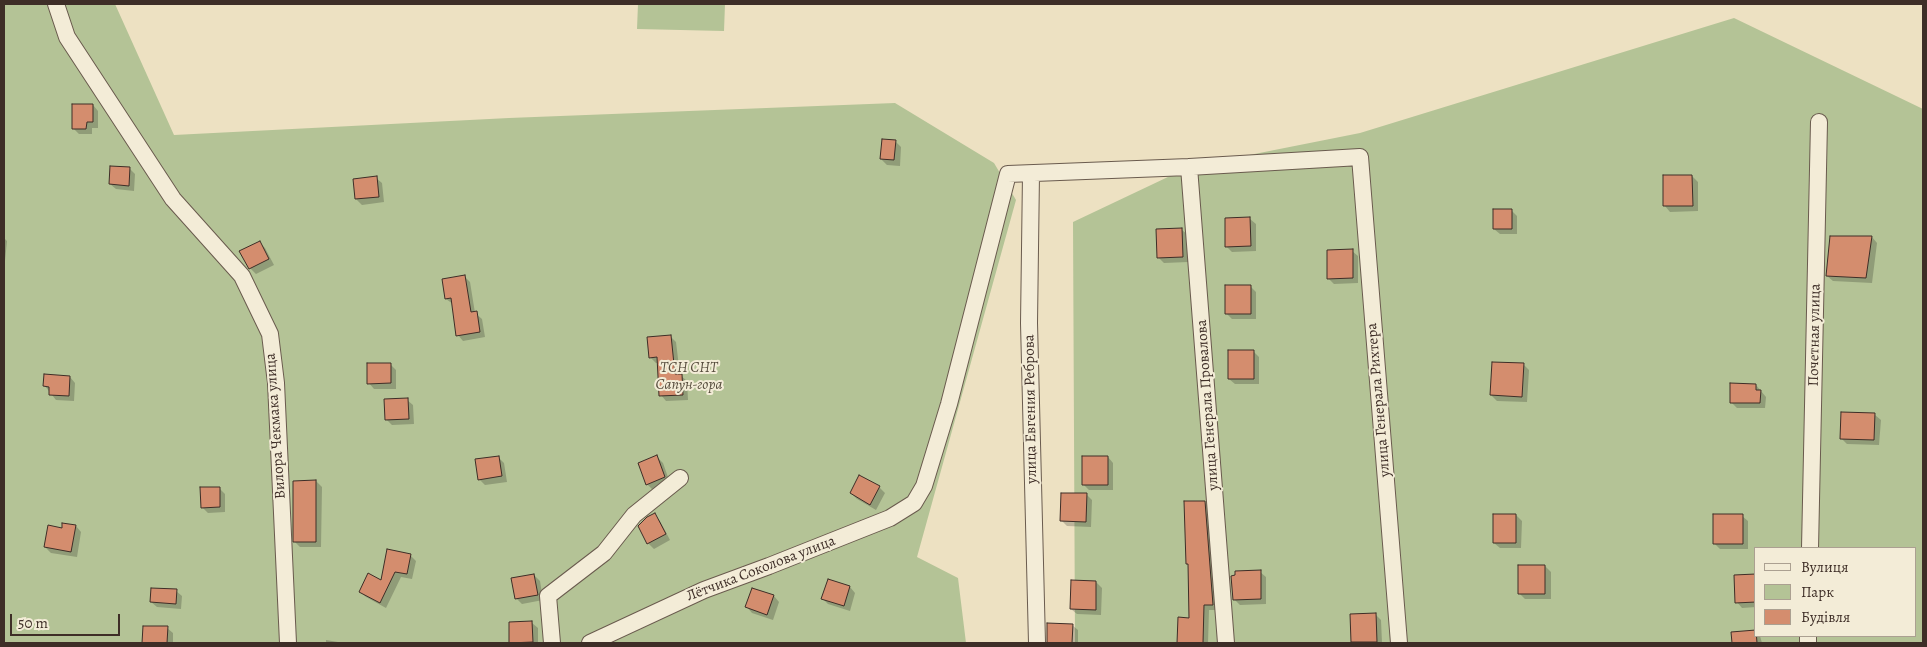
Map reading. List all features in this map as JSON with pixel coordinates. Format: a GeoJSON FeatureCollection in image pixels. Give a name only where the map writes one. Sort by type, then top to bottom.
{"type":"FeatureCollection","features":[{"type":"Feature","properties":{"kind":"street","name":"Вилора Чекмака улица"},"geometry":{"type":"LineString","coordinates":[[56,4],[67,37],[173,198],[242,276],[270,334],[276,383],[288,643]]}},
{"type":"Feature","properties":{"kind":"street","name":"Почетная улица"},"geometry":{"type":"LineString","coordinates":[[1810,547],[1818,122]]}},
{"type":"Feature","properties":{"kind":"street","name":"улица Генерала Рихтера"},"geometry":{"type":"LineString","coordinates":[[1190,167],[1360,157],[1399,643]]}},
{"type":"Feature","properties":{"kind":"street"},"geometry":{"type":"LineString","coordinates":[[1031,174],[1190,167]]}},
{"type":"Feature","properties":{"kind":"street","name":"улица Генерала Провалова"},"geometry":{"type":"LineString","coordinates":[[1190,167],[1226,643]]}},
{"type":"Feature","properties":{"kind":"street","name":"Лётчика Соколова улица"},"geometry":{"type":"LineString","coordinates":[[590,643],[704,590],[890,518],[914,503],[924,486],[948,404],[1008,174],[1031,174]]}},
{"type":"Feature","properties":{"kind":"street","name":"улица Евгения Реброва"},"geometry":{"type":"LineString","coordinates":[[1031,174],[1029,323],[1037,643]]}},
{"type":"Feature","properties":{"kind":"street"},"geometry":{"type":"LineString","coordinates":[[552,643],[548,596],[604,553],[634,515],[680,478]]}},
{"type":"Feature","properties":{"kind":"green space","name":"ТСН СНТ Сапун-гора"},"geometry":{"type":"Polygon","coordinates":[[[4,4],[115,4],[174,135],[509,118],[895,103],[994,163],[1016,200],[917,557],[958,578],[966,643],[4,643],[4,4]]]}},
{"type":"Feature","properties":{"kind":"green space"},"geometry":{"type":"Polygon","coordinates":[[[638,4],[725,4],[724,31],[637,29],[638,4]]]}},
{"type":"Feature","properties":{"kind":"green space"},"geometry":{"type":"Polygon","coordinates":[[[1734,18],[1923,109],[1923,643],[1075,643],[1073,222],[1189,167],[1360,133],[1734,18]]]}},
{"type":"Feature","properties":{"kind":"building"},"geometry":{"type":"Polygon","coordinates":[[[72,104],[93,104],[93,122],[87,122],[86,129],[72,129],[72,104]]]}},
{"type":"Feature","properties":{"kind":"building"},"geometry":{"type":"Polygon","coordinates":[[[882,139],[896,140],[894,160],[880,159],[882,139]]]}},
{"type":"Feature","properties":{"kind":"building"},"geometry":{"type":"Polygon","coordinates":[[[110,166],[130,167],[129,186],[109,184],[110,166]]]}},
{"type":"Feature","properties":{"kind":"building"},"geometry":{"type":"Polygon","coordinates":[[[1663,175],[1692,175],[1693,206],[1663,206],[1663,175]]]}},
{"type":"Feature","properties":{"kind":"building"},"geometry":{"type":"Polygon","coordinates":[[[377,176],[379,197],[355,199],[353,179],[377,176]]]}},
{"type":"Feature","properties":{"kind":"building"},"geometry":{"type":"Polygon","coordinates":[[[1493,209],[1512,209],[1512,229],[1493,229],[1493,209]]]}},
{"type":"Feature","properties":{"kind":"building"},"geometry":{"type":"Polygon","coordinates":[[[1250,217],[1251,246],[1225,247],[1225,218],[1250,217]]]}},
{"type":"Feature","properties":{"kind":"building"},"geometry":{"type":"Polygon","coordinates":[[[1182,228],[1183,257],[1157,258],[1156,229],[1182,228]]]}},
{"type":"Feature","properties":{"kind":"building"},"geometry":{"type":"Polygon","coordinates":[[[1830,236],[1872,236],[1866,278],[1826,276],[1830,236]]]}},
{"type":"Feature","properties":{"kind":"building"},"geometry":{"type":"Polygon","coordinates":[[[260,241],[269,259],[249,269],[239,251],[260,241]]]}},
{"type":"Feature","properties":{"kind":"building"},"geometry":{"type":"Polygon","coordinates":[[[1353,249],[1353,278],[1327,279],[1327,250],[1353,249]]]}},
{"type":"Feature","properties":{"kind":"building"},"geometry":{"type":"Polygon","coordinates":[[[465,275],[471,312],[477,311],[480,332],[456,336],[451,298],[445,299],[442,279],[465,275]]]}},
{"type":"Feature","properties":{"kind":"building"},"geometry":{"type":"Polygon","coordinates":[[[1225,285],[1251,285],[1251,314],[1225,314],[1225,285]]]}},
{"type":"Feature","properties":{"kind":"building"},"geometry":{"type":"Polygon","coordinates":[[[671,335],[675,374],[682,374],[683,395],[659,396],[657,357],[649,358],[647,337],[671,335]]]}},
{"type":"Feature","properties":{"kind":"building"},"geometry":{"type":"Polygon","coordinates":[[[1228,350],[1254,350],[1254,379],[1228,379],[1228,350]]]}},
{"type":"Feature","properties":{"kind":"building"},"geometry":{"type":"Polygon","coordinates":[[[1492,362],[1524,363],[1522,397],[1490,395],[1492,362]]]}},
{"type":"Feature","properties":{"kind":"building"},"geometry":{"type":"Polygon","coordinates":[[[367,363],[391,363],[391,383],[367,384],[367,363]]]}},
{"type":"Feature","properties":{"kind":"building"},"geometry":{"type":"Polygon","coordinates":[[[44,374],[70,376],[69,396],[49,395],[49,387],[43,386],[44,374]]]}},
{"type":"Feature","properties":{"kind":"building"},"geometry":{"type":"Polygon","coordinates":[[[1730,383],[1756,384],[1756,390],[1761,390],[1760,403],[1730,403],[1730,383]]]}},
{"type":"Feature","properties":{"kind":"building"},"geometry":{"type":"Polygon","coordinates":[[[408,398],[409,419],[385,420],[384,399],[408,398]]]}},
{"type":"Feature","properties":{"kind":"building"},"geometry":{"type":"Polygon","coordinates":[[[1841,412],[1875,413],[1874,440],[1840,439],[1841,412]]]}},
{"type":"Feature","properties":{"kind":"building"},"geometry":{"type":"Polygon","coordinates":[[[657,455],[665,477],[646,485],[638,463],[657,455]]]}},
{"type":"Feature","properties":{"kind":"building"},"geometry":{"type":"Polygon","coordinates":[[[499,456],[502,476],[478,480],[475,459],[499,456]]]}},
{"type":"Feature","properties":{"kind":"building"},"geometry":{"type":"Polygon","coordinates":[[[1082,456],[1108,456],[1108,485],[1082,485],[1082,456]]]}},
{"type":"Feature","properties":{"kind":"building"},"geometry":{"type":"Polygon","coordinates":[[[859,475],[880,486],[870,505],[850,493],[859,475]]]}},
{"type":"Feature","properties":{"kind":"building"},"geometry":{"type":"Polygon","coordinates":[[[316,480],[316,542],[293,542],[293,481],[316,480]]]}},
{"type":"Feature","properties":{"kind":"building"},"geometry":{"type":"Polygon","coordinates":[[[200,487],[220,487],[220,507],[201,508],[200,487]]]}},
{"type":"Feature","properties":{"kind":"building"},"geometry":{"type":"Polygon","coordinates":[[[1061,493],[1087,493],[1086,522],[1060,521],[1061,493]]]}},
{"type":"Feature","properties":{"kind":"building"},"geometry":{"type":"Polygon","coordinates":[[[1184,501],[1205,501],[1213,605],[1204,605],[1203,643],[1177,643],[1178,617],[1189,618],[1184,501]]]}},
{"type":"Feature","properties":{"kind":"building"},"geometry":{"type":"Polygon","coordinates":[[[655,513],[666,534],[647,544],[638,526],[647,517],[655,513]]]}},
{"type":"Feature","properties":{"kind":"building"},"geometry":{"type":"Polygon","coordinates":[[[1493,514],[1516,514],[1516,543],[1493,543],[1493,514]]]}},
{"type":"Feature","properties":{"kind":"building"},"geometry":{"type":"Polygon","coordinates":[[[1713,514],[1743,514],[1743,544],[1713,544],[1713,514]]]}},
{"type":"Feature","properties":{"kind":"building"},"geometry":{"type":"Polygon","coordinates":[[[62,523],[76,525],[71,552],[44,547],[48,525],[62,528],[62,523]]]}},
{"type":"Feature","properties":{"kind":"building"},"geometry":{"type":"Polygon","coordinates":[[[387,549],[411,554],[407,574],[395,572],[380,603],[359,592],[368,573],[381,580],[387,549]]]}},
{"type":"Feature","properties":{"kind":"building"},"geometry":{"type":"Polygon","coordinates":[[[1518,565],[1545,565],[1545,594],[1518,594],[1518,565]]]}},
{"type":"Feature","properties":{"kind":"building"},"geometry":{"type":"Polygon","coordinates":[[[1261,570],[1261,599],[1233,600],[1231,576],[1235,575],[1235,571],[1261,570]]]}},
{"type":"Feature","properties":{"kind":"building"},"geometry":{"type":"Polygon","coordinates":[[[534,574],[538,595],[515,599],[511,578],[534,574]]]}},
{"type":"Feature","properties":{"kind":"building"},"geometry":{"type":"Polygon","coordinates":[[[1754,574],[1754,602],[1735,603],[1734,575],[1754,574]]]}},
{"type":"Feature","properties":{"kind":"building"},"geometry":{"type":"Polygon","coordinates":[[[828,579],[850,586],[844,606],[821,599],[828,579]]]}},
{"type":"Feature","properties":{"kind":"building"},"geometry":{"type":"Polygon","coordinates":[[[1071,580],[1096,581],[1096,610],[1070,609],[1071,580]]]}},
{"type":"Feature","properties":{"kind":"building"},"geometry":{"type":"Polygon","coordinates":[[[151,588],[177,589],[176,604],[150,602],[151,588]]]}},
{"type":"Feature","properties":{"kind":"building"},"geometry":{"type":"Polygon","coordinates":[[[752,588],[774,595],[767,615],[745,607],[752,588]]]}},
{"type":"Feature","properties":{"kind":"building"},"geometry":{"type":"Polygon","coordinates":[[[1376,613],[1377,642],[1351,642],[1350,614],[1376,613]]]}},
{"type":"Feature","properties":{"kind":"building"},"geometry":{"type":"Polygon","coordinates":[[[532,621],[533,642],[509,643],[509,622],[532,621]]]}},
{"type":"Feature","properties":{"kind":"building"},"geometry":{"type":"Polygon","coordinates":[[[1047,623],[1073,624],[1072,643],[1047,643],[1047,623]]]}},
{"type":"Feature","properties":{"kind":"building"},"geometry":{"type":"Polygon","coordinates":[[[143,626],[168,626],[167,643],[142,643],[143,626]]]}},
{"type":"Feature","properties":{"kind":"building"},"geometry":{"type":"Polygon","coordinates":[[[1754,630],[1754,637],[1757,637],[1757,643],[1732,643],[1731,632],[1754,630]]]}}]}
